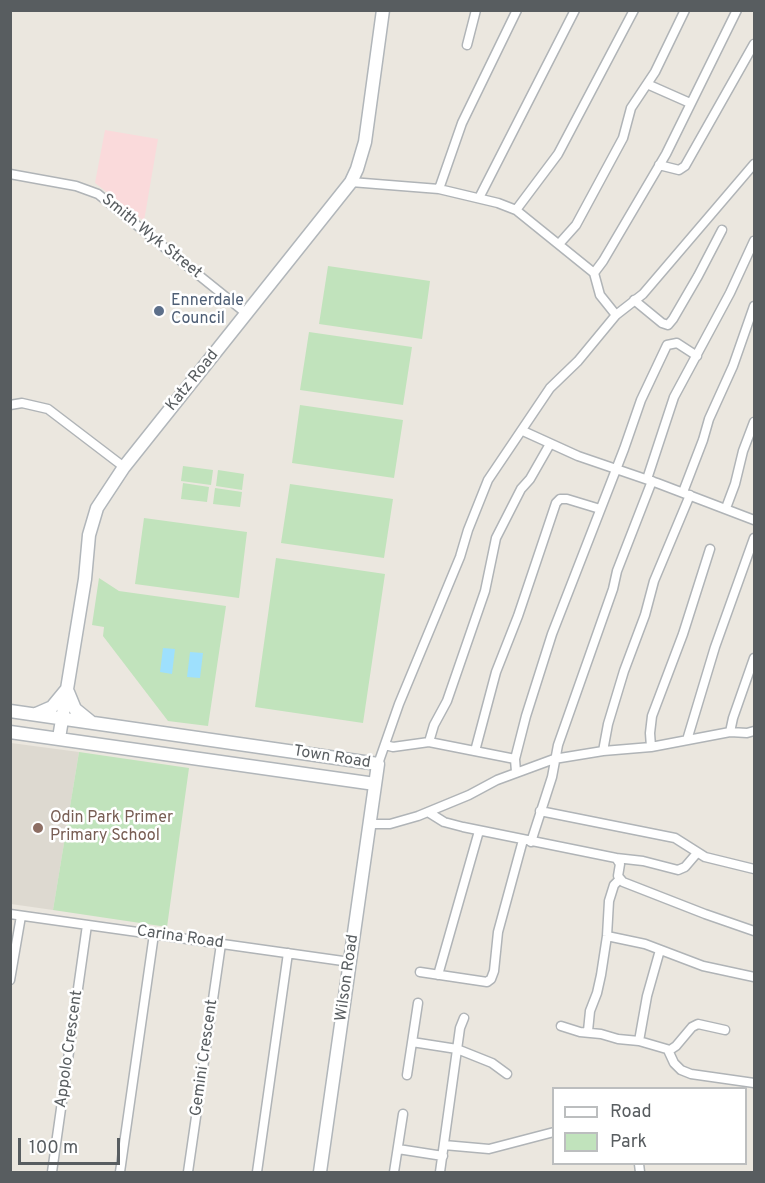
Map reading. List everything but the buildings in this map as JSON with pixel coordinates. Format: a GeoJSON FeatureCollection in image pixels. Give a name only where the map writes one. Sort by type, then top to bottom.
{"type":"FeatureCollection","features":[{"type":"Feature","properties":{"kind":"street","name":"Katz Road"},"geometry":{"type":"LineString","coordinates":[[59,738],[85,579],[86,550],[91,527],[104,494],[351,182],[365,142],[383,10]]}},
{"type":"Feature","properties":{"kind":"street"},"geometry":{"type":"LineString","coordinates":[[467,45],[476,10]]}},
{"type":"Feature","properties":{"kind":"street"},"geometry":{"type":"LineString","coordinates":[[439,189],[462,123],[516,10]]}},
{"type":"Feature","properties":{"kind":"street"},"geometry":{"type":"LineString","coordinates":[[479,198],[575,10]]}},
{"type":"Feature","properties":{"kind":"street"},"geometry":{"type":"LineString","coordinates":[[516,210],[558,154],[634,10]]}},
{"type":"Feature","properties":{"kind":"street"},"geometry":{"type":"LineString","coordinates":[[558,244],[576,225],[623,138],[631,108],[647,84],[685,10]]}},
{"type":"Feature","properties":{"kind":"street"},"geometry":{"type":"LineString","coordinates":[[594,273],[659,165],[737,10]]}},
{"type":"Feature","properties":{"kind":"street"},"geometry":{"type":"LineString","coordinates":[[659,165],[679,170],[685,166],[754,44]]}},
{"type":"Feature","properties":{"kind":"street"},"geometry":{"type":"LineString","coordinates":[[647,84],[690,103]]}},
{"type":"Feature","properties":{"kind":"street"},"geometry":{"type":"LineString","coordinates":[[378,764],[411,672],[460,557],[488,480],[550,388],[578,361],[616,315],[643,294],[754,164]]}},
{"type":"Feature","properties":{"kind":"street","name":"Smith Wyk Street"},"geometry":{"type":"LineString","coordinates":[[10,174],[76,186],[98,194],[247,314]]}},
{"type":"Feature","properties":{"kind":"street"},"geometry":{"type":"LineString","coordinates":[[351,182],[439,189],[498,202],[516,210],[594,273],[600,295],[616,315]]}},
{"type":"Feature","properties":{"kind":"street"},"geometry":{"type":"LineString","coordinates":[[634,300],[662,323],[668,325],[693,285],[722,230]]}},
{"type":"Feature","properties":{"kind":"street"},"geometry":{"type":"LineString","coordinates":[[420,972],[491,980],[498,932],[527,841],[552,777],[554,759],[613,589],[616,571],[650,480],[674,397],[730,293],[754,241]]}},
{"type":"Feature","properties":{"kind":"street"},"geometry":{"type":"LineString","coordinates":[[603,751],[608,724],[624,671],[686,494],[694,459],[750,323],[754,306]]}},
{"type":"Feature","properties":{"kind":"street"},"geometry":{"type":"LineString","coordinates":[[516,772],[515,759],[526,716],[552,634],[640,400],[667,345],[677,343],[697,356]]}},
{"type":"Feature","properties":{"kind":"street"},"geometry":{"type":"LineString","coordinates":[[10,405],[22,403],[48,409],[124,467]]}},
{"type":"Feature","properties":{"kind":"street"},"geometry":{"type":"LineString","coordinates":[[726,508],[754,422]]}},
{"type":"Feature","properties":{"kind":"street"},"geometry":{"type":"LineString","coordinates":[[523,431],[550,444],[754,520]]}},
{"type":"Feature","properties":{"kind":"street"},"geometry":{"type":"LineString","coordinates":[[429,742],[434,725],[447,701],[485,591],[496,538],[521,489],[530,480],[550,444]]}},
{"type":"Feature","properties":{"kind":"street"},"geometry":{"type":"LineString","coordinates":[[475,751],[496,672],[518,616],[556,503],[560,499],[567,499],[600,509]]}},
{"type":"Feature","properties":{"kind":"street"},"geometry":{"type":"LineString","coordinates":[[687,740],[715,648],[754,537]]}},
{"type":"Feature","properties":{"kind":"street"},"geometry":{"type":"LineString","coordinates":[[651,747],[652,716],[683,634],[710,549]]}},
{"type":"Feature","properties":{"kind":"street"},"geometry":{"type":"LineString","coordinates":[[730,732],[732,718],[754,658]]}},
{"type":"Feature","properties":{"kind":"street"},"geometry":{"type":"LineString","coordinates":[[35,714],[52,707],[68,688]]}},
{"type":"Feature","properties":{"kind":"street"},"geometry":{"type":"LineString","coordinates":[[68,688],[75,708],[92,723]]}},
{"type":"Feature","properties":{"kind":"street","name":"Town Road"},"geometry":{"type":"LineString","coordinates":[[10,711],[378,764],[375,784],[10,732]]}},
{"type":"Feature","properties":{"kind":"street"},"geometry":{"type":"LineString","coordinates":[[369,824],[390,824],[428,812],[516,772],[554,759],[603,751],[651,747],[730,732],[754,731]]}},
{"type":"Feature","properties":{"kind":"street"},"geometry":{"type":"LineString","coordinates":[[384,745],[393,747],[429,742],[515,759]]}},
{"type":"Feature","properties":{"kind":"street","name":"Wilson Road"},"geometry":{"type":"LineString","coordinates":[[320,1173],[375,784]]}},
{"type":"Feature","properties":{"kind":"street"},"geometry":{"type":"LineString","coordinates":[[540,811],[675,838],[705,857],[754,869]]}},
{"type":"Feature","properties":{"kind":"street"},"geometry":{"type":"LineString","coordinates":[[428,812],[444,822],[479,831],[616,858],[643,861],[678,870],[697,853]]}},
{"type":"Feature","properties":{"kind":"street"},"geometry":{"type":"LineString","coordinates":[[438,975],[479,831]]}},
{"type":"Feature","properties":{"kind":"street"},"geometry":{"type":"LineString","coordinates":[[616,858],[620,864],[618,876],[620,879],[639,889],[754,931]]}},
{"type":"Feature","properties":{"kind":"street"},"geometry":{"type":"LineString","coordinates":[[588,1032],[590,1011],[597,993],[607,936],[609,901],[614,885],[620,879]]}},
{"type":"Feature","properties":{"kind":"street","name":"Carina Road"},"geometry":{"type":"LineString","coordinates":[[10,915],[350,962]]}},
{"type":"Feature","properties":{"kind":"street"},"geometry":{"type":"LineString","coordinates":[[10,980],[21,916]]}},
{"type":"Feature","properties":{"kind":"street","name":"Appolo Crescent"},"geometry":{"type":"LineString","coordinates":[[52,1173],[87,925]]}},
{"type":"Feature","properties":{"kind":"street"},"geometry":{"type":"LineString","coordinates":[[120,1173],[154,934]]}},
{"type":"Feature","properties":{"kind":"street"},"geometry":{"type":"LineString","coordinates":[[607,936],[645,944],[703,966],[754,977]]}},
{"type":"Feature","properties":{"kind":"street","name":"Gemini Crescent"},"geometry":{"type":"LineString","coordinates":[[188,1173],[221,944]]}},
{"type":"Feature","properties":{"kind":"street"},"geometry":{"type":"LineString","coordinates":[[639,1041],[647,996],[660,950]]}},
{"type":"Feature","properties":{"kind":"street"},"geometry":{"type":"LineString","coordinates":[[256,1173],[288,953]]}},
{"type":"Feature","properties":{"kind":"street"},"geometry":{"type":"LineString","coordinates":[[407,1075],[418,1003]]}},
{"type":"Feature","properties":{"kind":"street"},"geometry":{"type":"LineString","coordinates":[[440,1173],[460,1028],[464,1018]]}},
{"type":"Feature","properties":{"kind":"street"},"geometry":{"type":"LineString","coordinates":[[561,1026],[618,1040],[639,1041],[668,1050],[676,1046],[692,1027],[698,1024],[725,1030]]}},
{"type":"Feature","properties":{"kind":"street"},"geometry":{"type":"LineString","coordinates":[[412,1041],[457,1050],[492,1063],[507,1074]]}},
{"type":"Feature","properties":{"kind":"street"},"geometry":{"type":"LineString","coordinates":[[668,1050],[674,1063],[681,1070],[691,1074],[754,1083]]}},
{"type":"Feature","properties":{"kind":"street"},"geometry":{"type":"LineString","coordinates":[[394,1173],[403,1114]]}},
{"type":"Feature","properties":{"kind":"street"},"geometry":{"type":"LineString","coordinates":[[444,1145],[489,1149],[552,1133]]}},
{"type":"Feature","properties":{"kind":"street"},"geometry":{"type":"LineString","coordinates":[[398,1149],[442,1156]]}},
{"type":"Feature","properties":{"kind":"shaded area"},"geometry":{"type":"Polygon","coordinates":[[[105,130],[158,139],[144,221],[95,183],[105,130]]]}},
{"type":"Feature","properties":{"kind":"shaded area","name":"Odin Park Primer Primary School"},"geometry":{"type":"Polygon","coordinates":[[[11,743],[79,752],[53,910],[11,904],[11,743]]]}},
{"type":"Feature","properties":{"kind":"green space"},"geometry":{"type":"Polygon","coordinates":[[[328,266],[430,281],[422,339],[319,324],[328,266]]]}},
{"type":"Feature","properties":{"kind":"green space"},"geometry":{"type":"Polygon","coordinates":[[[309,332],[412,347],[403,405],[300,390],[309,332]]]}},
{"type":"Feature","properties":{"kind":"green space"},"geometry":{"type":"Polygon","coordinates":[[[300,405],[403,420],[394,478],[292,463],[300,405]]]}},
{"type":"Feature","properties":{"kind":"green space"},"geometry":{"type":"Polygon","coordinates":[[[183,466],[213,470],[211,485],[181,481],[183,466]]]}},
{"type":"Feature","properties":{"kind":"green space"},"geometry":{"type":"Polygon","coordinates":[[[218,470],[244,474],[242,490],[216,486],[218,470]]]}},
{"type":"Feature","properties":{"kind":"green space"},"geometry":{"type":"Polygon","coordinates":[[[183,483],[209,487],[207,502],[181,499],[183,483]]]}},
{"type":"Feature","properties":{"kind":"green space"},"geometry":{"type":"Polygon","coordinates":[[[290,484],[393,499],[384,558],[281,543],[290,484]]]}},
{"type":"Feature","properties":{"kind":"green space"},"geometry":{"type":"Polygon","coordinates":[[[215,488],[242,492],[240,507],[213,504],[215,488]]]}},
{"type":"Feature","properties":{"kind":"green space"},"geometry":{"type":"Polygon","coordinates":[[[144,518],[247,532],[239,598],[135,584],[144,518]]]}},
{"type":"Feature","properties":{"kind":"green space"},"geometry":{"type":"Polygon","coordinates":[[[276,558],[385,574],[363,723],[255,707],[276,558]]]}},
{"type":"Feature","properties":{"kind":"green space"},"geometry":{"type":"Polygon","coordinates":[[[99,578],[119,591],[226,606],[208,726],[168,721],[103,636],[104,627],[92,625],[99,578]]]}},
{"type":"Feature","properties":{"kind":"green space"},"geometry":{"type":"Polygon","coordinates":[[[79,752],[189,768],[167,927],[53,910],[79,752]]]}},
{"type":"Feature","properties":{"kind":"water"},"geometry":{"type":"Polygon","coordinates":[[[163,648],[175,649],[172,674],[160,672],[163,648]]]}},
{"type":"Feature","properties":{"kind":"water"},"geometry":{"type":"Polygon","coordinates":[[[190,652],[203,653],[200,678],[187,677],[190,652]]]}},
{"type":"Feature","properties":{"kind":"place","name":"Ennerdale Council"},"geometry":{"type":"Point","coordinates":[159,311]}},
{"type":"Feature","properties":{"kind":"place","name":"Odin Park Primer Primary School"},"geometry":{"type":"Point","coordinates":[38,828]}}]}
